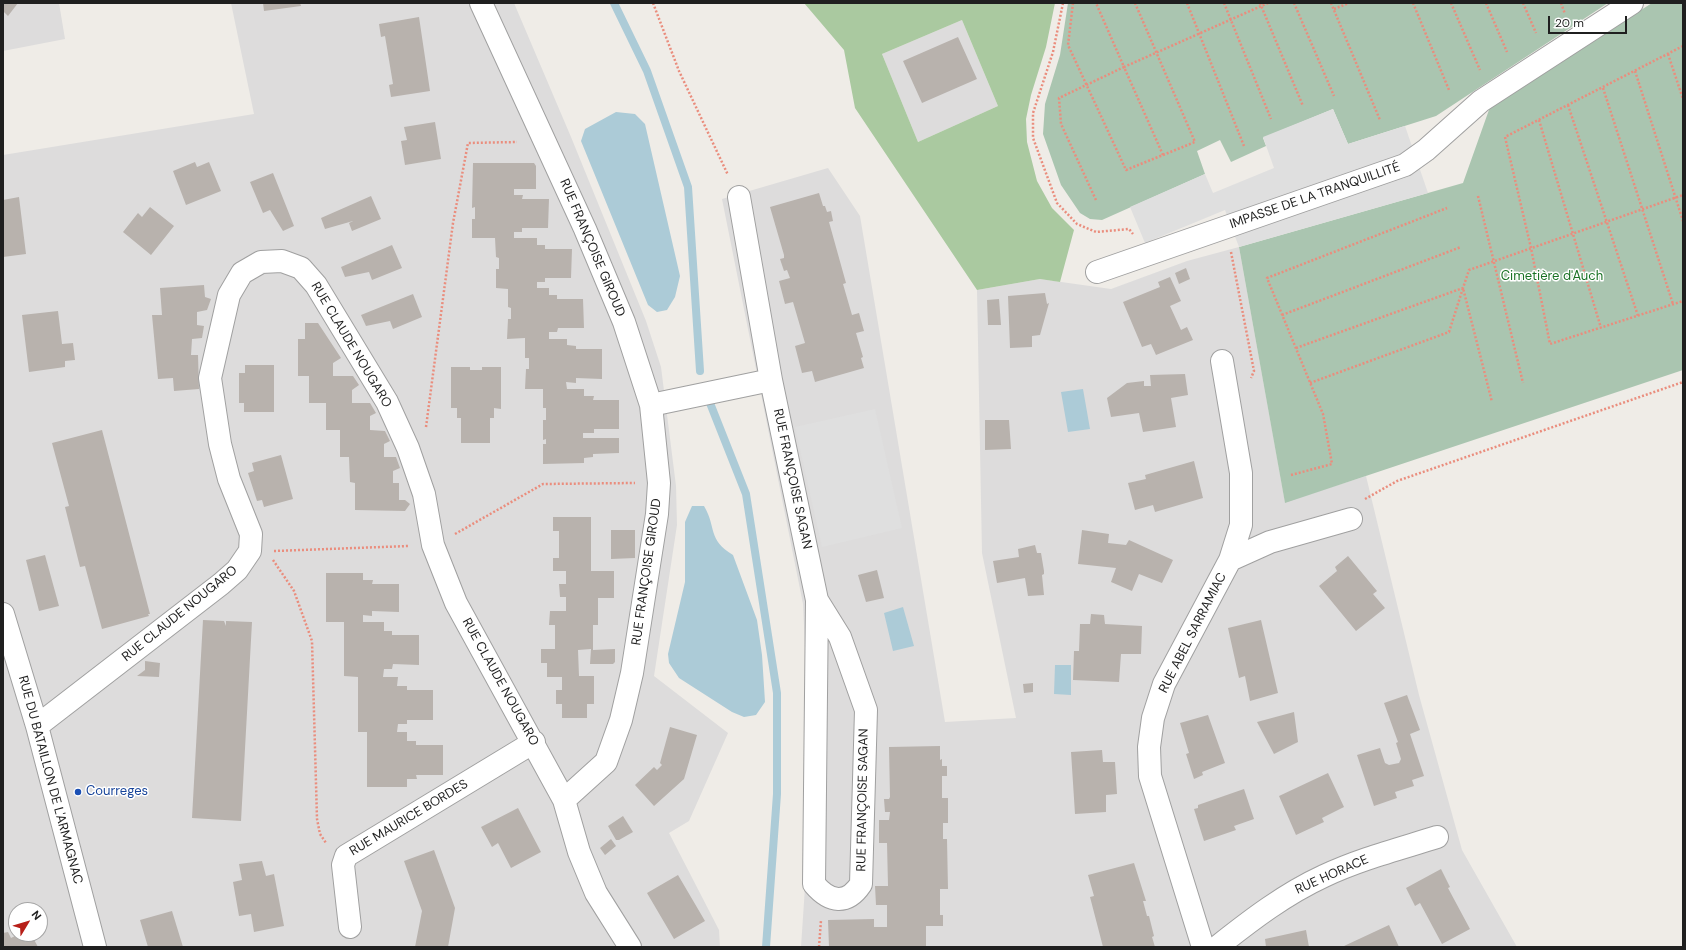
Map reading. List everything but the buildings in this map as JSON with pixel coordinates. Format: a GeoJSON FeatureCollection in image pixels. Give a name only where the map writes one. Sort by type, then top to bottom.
{"type":"FeatureCollection","features":[{"type":"Feature","properties":{"kind":"street","name":"RUE FRANÇOISE GIROUD"},"geometry":{"type":"LineString","coordinates":[[481,3],[585,230],[624,322],[651,405],[658,483],[657,514],[632,673],[621,720],[606,762],[564,800]]}},
{"type":"Feature","properties":{"kind":"street","name":"IMPASSE DE LA TRANQUILLITÉ"},"geometry":{"type":"LineString","coordinates":[[1097,272],[1405,165],[1426,150],[1481,101],[1632,3]]}},
{"type":"Feature","properties":{"kind":"street","name":"RUE FRANÇOISE SAGAN"},"geometry":{"type":"LineString","coordinates":[[739,197],[771,380],[817,600],[814,884],[823,894],[833,899],[845,898],[855,893],[861,884],[866,710],[840,637],[817,600]]}},
{"type":"Feature","properties":{"kind":"street","name":"RUE CLAUDE NOUGARO"},"geometry":{"type":"LineString","coordinates":[[37,726],[221,584],[258,551],[228,479],[220,444],[210,378],[229,296],[242,273],[261,262],[282,260],[301,268],[316,285],[387,402],[408,448],[424,494],[433,546],[456,603],[534,742],[564,800]]}},
{"type":"Feature","properties":{"kind":"street","name":"RUE ABEL SARRAMIAC"},"geometry":{"type":"LineString","coordinates":[[1203,947],[1150,776],[1149,748],[1153,718],[1164,684],[1230,560],[1241,525],[1241,473],[1222,361]]}},
{"type":"Feature","properties":{"kind":"street"},"geometry":{"type":"LineString","coordinates":[[651,405],[771,380]]}},
{"type":"Feature","properties":{"kind":"street"},"geometry":{"type":"LineString","coordinates":[[1230,560],[1270,542],[1351,519]]}},
{"type":"Feature","properties":{"kind":"street","name":"RUE DU BATAILLON DE L'ARMAGNAC"},"geometry":{"type":"LineString","coordinates":[[3,614],[37,726],[94,947]]}},
{"type":"Feature","properties":{"kind":"street","name":"RUE MAURICE BORDES"},"geometry":{"type":"LineString","coordinates":[[350,927],[343,865],[346,856],[534,742]]}},
{"type":"Feature","properties":{"kind":"street"},"geometry":{"type":"LineString","coordinates":[[564,800],[579,852],[596,893],[630,947]]}},
{"type":"Feature","properties":{"kind":"street","name":"RUE HORACE"},"geometry":{"type":"LineString","coordinates":[[1217,947],[1254,918],[1291,893],[1324,876],[1355,863],[1437,837]]}},
{"type":"Feature","properties":{"kind":"path"},"geometry":{"type":"LineString","coordinates":[[653,3],[679,71],[739,197]]}},
{"type":"Feature","properties":{"kind":"path"},"geometry":{"type":"LineString","coordinates":[[1063,3],[1053,52],[1033,113],[1033,138],[1057,203],[1077,224],[1096,232],[1129,229],[1151,254]]}},
{"type":"Feature","properties":{"kind":"path"},"geometry":{"type":"LineString","coordinates":[[1073,3],[1068,45],[1126,170],[1195,142],[1135,3]]}},
{"type":"Feature","properties":{"kind":"path"},"geometry":{"type":"LineString","coordinates":[[1096,3],[1163,155]]}},
{"type":"Feature","properties":{"kind":"path"},"geometry":{"type":"LineString","coordinates":[[1186,3],[1244,146]]}},
{"type":"Feature","properties":{"kind":"path"},"geometry":{"type":"LineString","coordinates":[[1224,3],[1271,119]]}},
{"type":"Feature","properties":{"kind":"path"},"geometry":{"type":"LineString","coordinates":[[1096,200],[1062,124],[1059,98],[1124,67],[1230,20],[1261,4],[1268,3]]}},
{"type":"Feature","properties":{"kind":"path"},"geometry":{"type":"LineString","coordinates":[[1294,3],[1334,96]]}},
{"type":"Feature","properties":{"kind":"path"},"geometry":{"type":"LineString","coordinates":[[1331,3],[1380,120]]}},
{"type":"Feature","properties":{"kind":"path"},"geometry":{"type":"LineString","coordinates":[[1334,9],[1349,3]]}},
{"type":"Feature","properties":{"kind":"path"},"geometry":{"type":"LineString","coordinates":[[1413,3],[1449,90]]}},
{"type":"Feature","properties":{"kind":"path"},"geometry":{"type":"LineString","coordinates":[[1451,3],[1480,70]]}},
{"type":"Feature","properties":{"kind":"path"},"geometry":{"type":"LineString","coordinates":[[1486,3],[1507,52]]}},
{"type":"Feature","properties":{"kind":"path"},"geometry":{"type":"LineString","coordinates":[[1523,3],[1536,33]]}},
{"type":"Feature","properties":{"kind":"path"},"geometry":{"type":"LineString","coordinates":[[1561,3],[1566,14]]}},
{"type":"Feature","properties":{"kind":"path"},"geometry":{"type":"LineString","coordinates":[[1261,4],[1303,106]]}},
{"type":"Feature","properties":{"kind":"path"},"geometry":{"type":"LineString","coordinates":[[1683,46],[1506,137],[1531,248],[1550,344],[1683,301]]}},
{"type":"Feature","properties":{"kind":"path"},"geometry":{"type":"LineString","coordinates":[[1668,54],[1683,99]]}},
{"type":"Feature","properties":{"kind":"path"},"geometry":{"type":"LineString","coordinates":[[1635,71],[1683,221]]}},
{"type":"Feature","properties":{"kind":"path"},"geometry":{"type":"LineString","coordinates":[[1603,88],[1673,304]]}},
{"type":"Feature","properties":{"kind":"path"},"geometry":{"type":"LineString","coordinates":[[1568,105],[1638,316]]}},
{"type":"Feature","properties":{"kind":"path"},"geometry":{"type":"LineString","coordinates":[[1539,120],[1601,328]]}},
{"type":"Feature","properties":{"kind":"path"},"geometry":{"type":"LineString","coordinates":[[408,448],[421,439],[428,423],[453,223],[468,143],[545,141]]}},
{"type":"Feature","properties":{"kind":"path"},"geometry":{"type":"LineString","coordinates":[[1310,383],[1449,332],[1469,270],[1683,195]]}},
{"type":"Feature","properties":{"kind":"path"},"geometry":{"type":"LineString","coordinates":[[1478,196],[1495,261],[1523,383]]}},
{"type":"Feature","properties":{"kind":"path"},"geometry":{"type":"LineString","coordinates":[[1291,475],[1332,464],[1323,414],[1267,278],[1447,208]]}},
{"type":"Feature","properties":{"kind":"path"},"geometry":{"type":"LineString","coordinates":[[1227,227],[1254,371],[1251,378],[1229,398]]}},
{"type":"Feature","properties":{"kind":"path"},"geometry":{"type":"LineString","coordinates":[[1282,315],[1461,247]]}},
{"type":"Feature","properties":{"kind":"path"},"geometry":{"type":"LineString","coordinates":[[1296,348],[1463,288]]}},
{"type":"Feature","properties":{"kind":"path"},"geometry":{"type":"LineString","coordinates":[[1463,288],[1492,402]]}},
{"type":"Feature","properties":{"kind":"path"},"geometry":{"type":"LineString","coordinates":[[1351,519],[1355,504],[1397,481],[1683,382]]}},
{"type":"Feature","properties":{"kind":"path"},"geometry":{"type":"LineString","coordinates":[[258,551],[433,546],[543,484],[658,483]]}},
{"type":"Feature","properties":{"kind":"path"},"geometry":{"type":"LineString","coordinates":[[258,551],[294,591],[312,641],[317,818],[320,834],[328,846],[346,856]]}},
{"type":"Feature","properties":{"kind":"shaded area"},"geometry":{"type":"Polygon","coordinates":[[[3,3],[59,3],[65,39],[3,51],[3,3]]]}},
{"type":"Feature","properties":{"kind":"shaded area"},"geometry":{"type":"Polygon","coordinates":[[[231,3],[514,3],[571,137],[646,321],[661,367],[676,486],[677,525],[654,676],[728,733],[689,821],[669,833],[719,930],[720,947],[3,947],[3,155],[254,114],[231,3]]]}},
{"type":"Feature","properties":{"kind":"shaded area"},"geometry":{"type":"Polygon","coordinates":[[[962,20],[998,106],[918,142],[882,54],[962,20]]]}},
{"type":"Feature","properties":{"kind":"shaded area"},"geometry":{"type":"Polygon","coordinates":[[[1333,109],[1348,144],[1405,126],[1428,193],[1239,247],[1225,210],[1145,243],[1130,207],[1205,174],[1213,193],[1274,168],[1263,137],[1333,109]]]}},
{"type":"Feature","properties":{"kind":"shaded area"},"geometry":{"type":"Polygon","coordinates":[[[828,168],[860,216],[945,722],[1016,718],[982,553],[977,290],[1040,279],[1111,289],[1187,261],[1239,247],[1285,502],[1366,476],[1419,695],[1462,850],[1517,947],[801,947],[805,887],[807,692],[803,604],[722,199],[828,168]]]}},
{"type":"Feature","properties":{"kind":"shaded area"},"geometry":{"type":"Polygon","coordinates":[[[875,409],[902,528],[822,547],[795,427],[875,409]]]}},
{"type":"Feature","properties":{"kind":"green space"},"geometry":{"type":"Polygon","coordinates":[[[804,3],[1055,3],[1046,47],[1031,95],[1026,119],[1027,142],[1037,181],[1052,208],[1074,230],[1060,282],[1040,279],[977,290],[855,108],[844,50],[804,3]],[[962,20],[882,54],[918,142],[998,106],[962,20]]]}},
{"type":"Feature","properties":{"kind":"green space"},"geometry":{"type":"Polygon","coordinates":[[[1068,3],[1608,3],[1436,116],[1348,144],[1333,109],[1263,138],[1266,146],[1231,162],[1220,140],[1197,151],[1205,174],[1102,220],[1090,219],[1080,213],[1061,185],[1043,134],[1045,104],[1060,55],[1068,3]]]}},
{"type":"Feature","properties":{"kind":"green space","name":"Cimetière d'Auch"},"geometry":{"type":"Polygon","coordinates":[[[1652,3],[1683,3],[1683,370],[1285,503],[1239,247],[1463,183],[1490,107],[1652,3]]]}},
{"type":"Feature","properties":{"kind":"water"},"geometry":{"type":"Polygon","coordinates":[[[616,112],[635,114],[645,124],[680,276],[675,297],[667,310],[657,312],[648,305],[581,141],[585,129],[616,112]]]}},
{"type":"Feature","properties":{"kind":"water"},"geometry":{"type":"Polygon","coordinates":[[[1083,389],[1090,429],[1068,432],[1061,392],[1083,389]]]}},
{"type":"Feature","properties":{"kind":"water"},"geometry":{"type":"Polygon","coordinates":[[[692,506],[704,506],[719,544],[733,555],[757,620],[762,655],[765,702],[756,715],[744,717],[732,712],[679,678],[669,663],[668,654],[685,582],[685,522],[692,506]]]}},
{"type":"Feature","properties":{"kind":"water"},"geometry":{"type":"Polygon","coordinates":[[[903,607],[914,646],[893,651],[884,613],[903,607]]]}},
{"type":"Feature","properties":{"kind":"water"},"geometry":{"type":"Polygon","coordinates":[[[1055,665],[1071,665],[1071,695],[1054,694],[1055,665]]]}},
{"type":"Feature","properties":{"kind":"waterway"},"geometry":{"type":"LineString","coordinates":[[614,3],[647,71],[688,187],[700,371]]}},
{"type":"Feature","properties":{"kind":"waterway"},"geometry":{"type":"LineString","coordinates":[[708,398],[746,494],[777,693],[777,794],[766,947]]}},
{"type":"Feature","properties":{"kind":"place","name":"Courreges"},"geometry":{"type":"Point","coordinates":[78,792]}}]}
